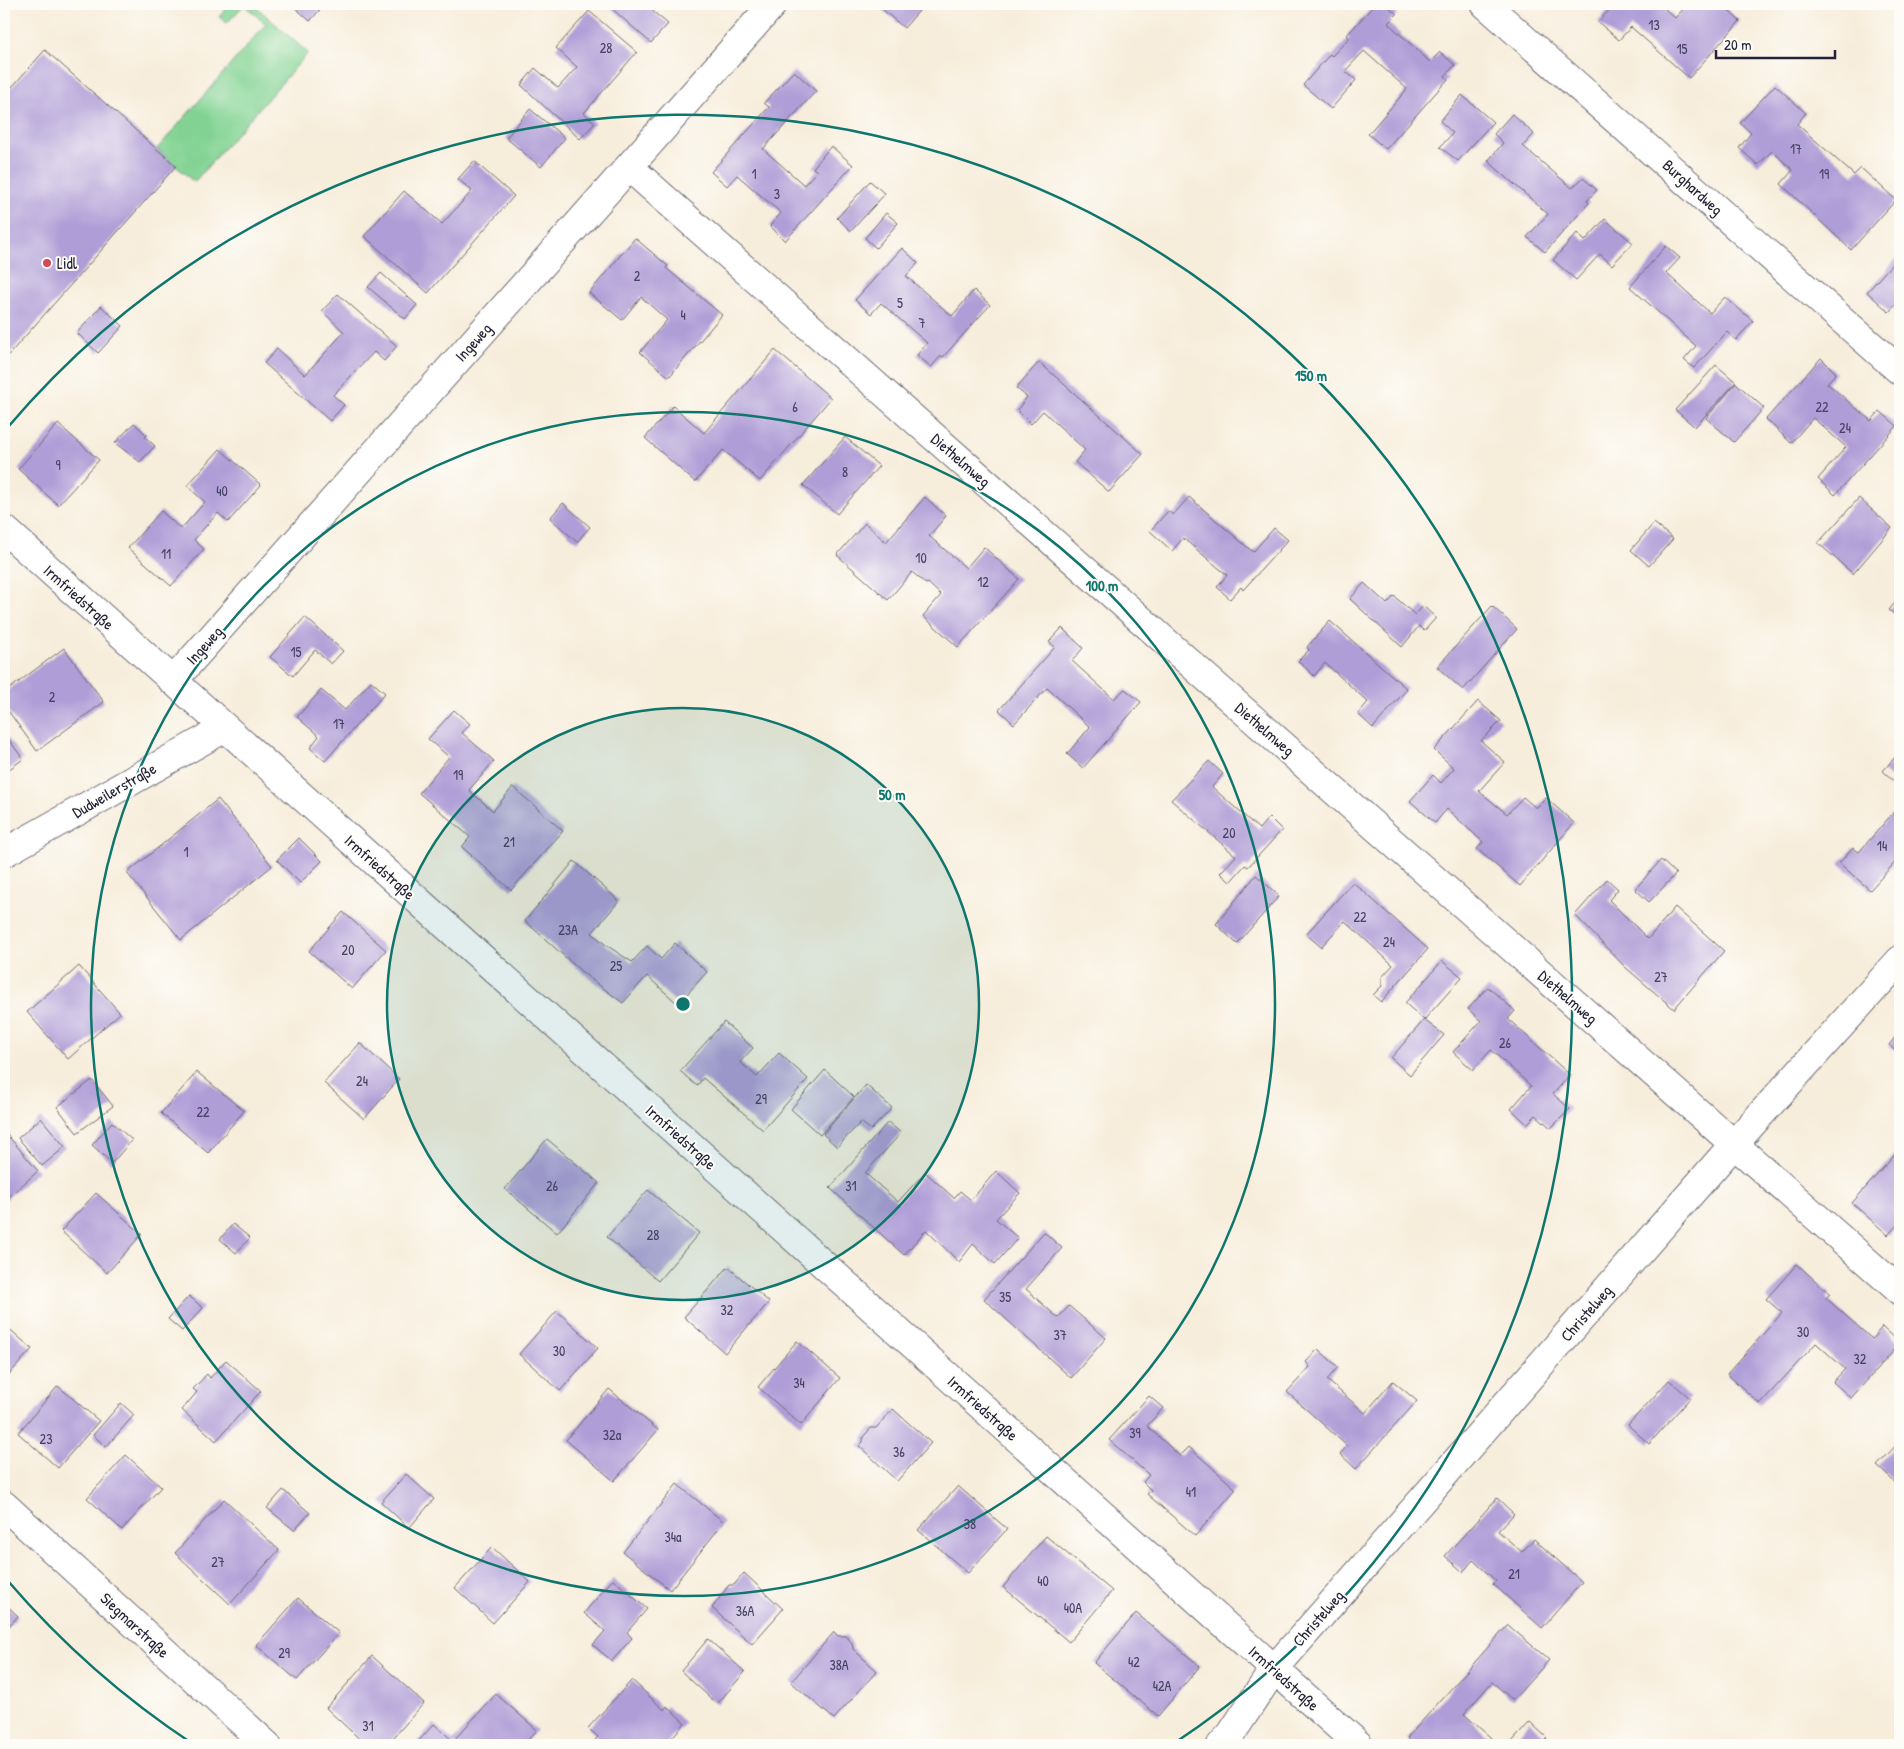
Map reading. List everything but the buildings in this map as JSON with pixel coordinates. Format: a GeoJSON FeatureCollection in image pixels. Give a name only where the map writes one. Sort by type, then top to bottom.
{"type":"FeatureCollection","features":[{"type":"Feature","properties":{"kind":"street","name":"Ingeweg"},"geometry":{"type":"LineString","coordinates":[[173,681],[773,4]]}},
{"type":"Feature","properties":{"kind":"street","name":"Burghardweg"},"geometry":{"type":"LineString","coordinates":[[1485,4],[1900,371]]}},
{"type":"Feature","properties":{"kind":"street","name":"Diethelmweg"},"geometry":{"type":"LineString","coordinates":[[629,166],[1900,1291]]}},
{"type":"Feature","properties":{"kind":"street","name":"Irmfriedstraße"},"geometry":{"type":"LineString","coordinates":[[4,529],[1359,1745]]}},
{"type":"Feature","properties":{"kind":"street","name":"Dudweilerstraße"},"geometry":{"type":"LineString","coordinates":[[4,853],[224,728]]}},
{"type":"Feature","properties":{"kind":"street","name":"Christelweg"},"geometry":{"type":"LineString","coordinates":[[1222,1745],[1274,1669],[1734,1144],[1900,960]]}},
{"type":"Feature","properties":{"kind":"street","name":"Siegmarstraße"},"geometry":{"type":"LineString","coordinates":[[4,1506],[267,1745]]}},
{"type":"Feature","properties":{"kind":"green space"},"geometry":{"type":"Polygon","coordinates":[[[230,4],[253,4],[308,53],[194,182],[157,149],[266,24],[244,5],[227,23],[219,17],[230,4]]]}},
{"type":"Feature","properties":{"kind":"place","name":"Lidl"},"geometry":{"type":"Point","coordinates":[47,263]}}]}
